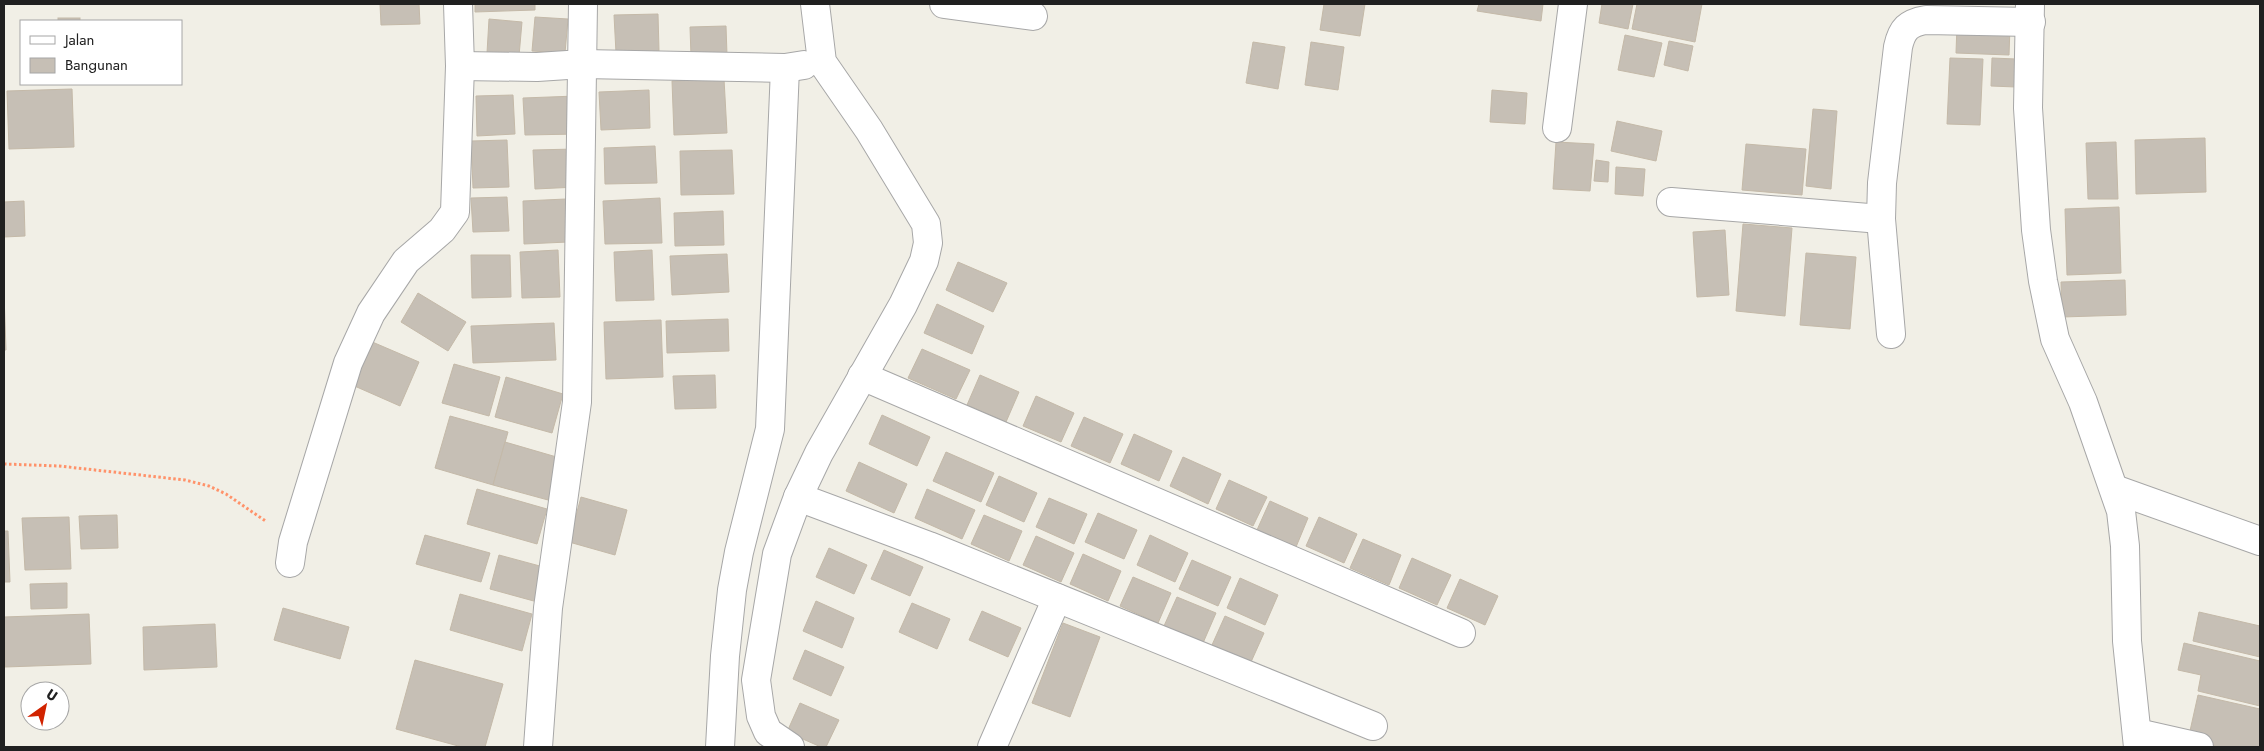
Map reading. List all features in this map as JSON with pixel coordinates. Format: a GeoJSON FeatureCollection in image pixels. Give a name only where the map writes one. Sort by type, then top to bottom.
{"type":"FeatureCollection","features":[{"type":"Feature","properties":{"kind":"street"},"geometry":{"type":"LineString","coordinates":[[292,553],[348,363],[359,335],[406,261],[442,230],[455,212],[460,66],[458,4]]}},
{"type":"Feature","properties":{"kind":"street"},"geometry":{"type":"LineString","coordinates":[[538,747],[548,608],[577,402],[583,4]]}},
{"type":"Feature","properties":{"kind":"street"},"geometry":{"type":"LineString","coordinates":[[790,747],[768,732],[761,716],[756,680],[777,554],[798,496],[902,305],[924,261],[928,243],[926,224],[874,138],[822,62],[815,4]]}},
{"type":"Feature","properties":{"kind":"street"},"geometry":{"type":"LineString","coordinates":[[944,4],[1033,16]]}},
{"type":"Feature","properties":{"kind":"street"},"geometry":{"type":"LineString","coordinates":[[1557,128],[1574,4]]}},
{"type":"Feature","properties":{"kind":"street"},"geometry":{"type":"LineString","coordinates":[[1890,334],[1881,219],[1882,183],[1901,33],[1911,23],[1926,20],[2031,13],[2028,108],[2036,230],[2054,339],[2083,402],[2121,512],[2125,546],[2127,641],[2138,740],[2199,747]]}},
{"type":"Feature","properties":{"kind":"street"},"geometry":{"type":"LineString","coordinates":[[460,66],[537,67],[583,64],[785,68],[822,62]]}},
{"type":"Feature","properties":{"kind":"street"},"geometry":{"type":"LineString","coordinates":[[720,747],[725,656],[732,590],[741,542],[770,429],[785,68]]}},
{"type":"Feature","properties":{"kind":"street"},"geometry":{"type":"LineString","coordinates":[[1671,202],[1881,219]]}},
{"type":"Feature","properties":{"kind":"street"},"geometry":{"type":"LineString","coordinates":[[862,376],[1461,633]]}},
{"type":"Feature","properties":{"kind":"street"},"geometry":{"type":"LineString","coordinates":[[2114,489],[2260,541]]}},
{"type":"Feature","properties":{"kind":"street"},"geometry":{"type":"LineString","coordinates":[[798,496],[1373,726]]}},
{"type":"Feature","properties":{"kind":"street"},"geometry":{"type":"LineString","coordinates":[[992,747],[1057,598]]}},
{"type":"Feature","properties":{"kind":"path"},"geometry":{"type":"LineString","coordinates":[[4,464],[59,466],[185,480],[209,486],[248,508],[292,553]]}},
{"type":"Feature","properties":{"kind":"building"},"geometry":{"type":"Polygon","coordinates":[[[380,4],[419,4],[420,24],[381,25],[380,4]]]}},
{"type":"Feature","properties":{"kind":"building"},"geometry":{"type":"Polygon","coordinates":[[[475,4],[535,4],[535,10],[475,12],[475,4]]]}},
{"type":"Feature","properties":{"kind":"building"},"geometry":{"type":"Polygon","coordinates":[[[1324,4],[1365,4],[1360,36],[1320,30],[1324,4]]]}},
{"type":"Feature","properties":{"kind":"building"},"geometry":{"type":"Polygon","coordinates":[[[1479,4],[1543,4],[1541,21],[1477,11],[1479,4]]]}},
{"type":"Feature","properties":{"kind":"building"},"geometry":{"type":"Polygon","coordinates":[[[1602,4],[1633,4],[1628,29],[1599,23],[1602,4]]]}},
{"type":"Feature","properties":{"kind":"building"},"geometry":{"type":"Polygon","coordinates":[[[1637,4],[1702,4],[1695,42],[1632,29],[1637,4]]]}},
{"type":"Feature","properties":{"kind":"building"},"geometry":{"type":"Polygon","coordinates":[[[658,14],[659,51],[616,53],[614,15],[658,14]]]}},
{"type":"Feature","properties":{"kind":"building"},"geometry":{"type":"Polygon","coordinates":[[[535,17],[568,19],[565,53],[532,51],[535,17]]]}},
{"type":"Feature","properties":{"kind":"building"},"geometry":{"type":"Polygon","coordinates":[[[58,18],[80,18],[80,20],[58,20],[58,18]]]}},
{"type":"Feature","properties":{"kind":"building"},"geometry":{"type":"Polygon","coordinates":[[[489,19],[522,22],[519,56],[487,53],[489,19]]]}},
{"type":"Feature","properties":{"kind":"building"},"geometry":{"type":"Polygon","coordinates":[[[1957,25],[2010,27],[2009,55],[1956,53],[1957,25]]]}},
{"type":"Feature","properties":{"kind":"building"},"geometry":{"type":"Polygon","coordinates":[[[726,26],[727,55],[691,56],[690,27],[726,26]]]}},
{"type":"Feature","properties":{"kind":"building"},"geometry":{"type":"Polygon","coordinates":[[[1625,35],[1662,43],[1654,77],[1618,70],[1625,35]]]}},
{"type":"Feature","properties":{"kind":"building"},"geometry":{"type":"Polygon","coordinates":[[[1669,41],[1693,46],[1688,71],[1664,65],[1669,41]]]}},
{"type":"Feature","properties":{"kind":"building"},"geometry":{"type":"Polygon","coordinates":[[[1253,42],[1285,47],[1278,89],[1246,83],[1253,42]]]}},
{"type":"Feature","properties":{"kind":"building"},"geometry":{"type":"Polygon","coordinates":[[[1311,42],[1344,47],[1338,90],[1305,85],[1311,42]]]}},
{"type":"Feature","properties":{"kind":"building"},"geometry":{"type":"Polygon","coordinates":[[[1950,58],[1983,59],[1980,125],[1947,124],[1950,58]]]}},
{"type":"Feature","properties":{"kind":"building"},"geometry":{"type":"Polygon","coordinates":[[[1992,58],[2016,59],[2016,87],[1991,86],[1992,58]]]}},
{"type":"Feature","properties":{"kind":"building"},"geometry":{"type":"Polygon","coordinates":[[[724,79],[727,133],[674,135],[672,81],[724,79]]]}},
{"type":"Feature","properties":{"kind":"building"},"geometry":{"type":"Polygon","coordinates":[[[72,89],[74,147],[9,149],[7,91],[72,89]]]}},
{"type":"Feature","properties":{"kind":"building"},"geometry":{"type":"Polygon","coordinates":[[[649,90],[650,128],[601,130],[599,92],[649,90]]]}},
{"type":"Feature","properties":{"kind":"building"},"geometry":{"type":"Polygon","coordinates":[[[1492,90],[1527,93],[1525,124],[1490,122],[1492,90]]]}},
{"type":"Feature","properties":{"kind":"building"},"geometry":{"type":"Polygon","coordinates":[[[513,95],[515,134],[477,136],[476,96],[513,95]]]}},
{"type":"Feature","properties":{"kind":"building"},"geometry":{"type":"Polygon","coordinates":[[[576,96],[578,134],[525,135],[523,98],[576,96]]]}},
{"type":"Feature","properties":{"kind":"building"},"geometry":{"type":"Polygon","coordinates":[[[1813,109],[1837,111],[1831,189],[1806,186],[1813,109]]]}},
{"type":"Feature","properties":{"kind":"building"},"geometry":{"type":"Polygon","coordinates":[[[1617,121],[1662,131],[1656,161],[1611,151],[1617,121]]]}},
{"type":"Feature","properties":{"kind":"building"},"geometry":{"type":"Polygon","coordinates":[[[2205,138],[2206,192],[2136,194],[2135,140],[2205,138]]]}},
{"type":"Feature","properties":{"kind":"building"},"geometry":{"type":"Polygon","coordinates":[[[507,140],[509,187],[473,188],[471,141],[507,140]]]}},
{"type":"Feature","properties":{"kind":"building"},"geometry":{"type":"Polygon","coordinates":[[[1556,142],[1594,144],[1590,191],[1553,189],[1556,142]]]}},
{"type":"Feature","properties":{"kind":"building"},"geometry":{"type":"Polygon","coordinates":[[[2116,142],[2118,199],[2088,199],[2086,143],[2116,142]]]}},
{"type":"Feature","properties":{"kind":"building"},"geometry":{"type":"Polygon","coordinates":[[[1746,144],[1806,149],[1802,195],[1742,190],[1746,144]]]}},
{"type":"Feature","properties":{"kind":"building"},"geometry":{"type":"Polygon","coordinates":[[[655,146],[657,183],[605,184],[604,148],[655,146]]]}},
{"type":"Feature","properties":{"kind":"building"},"geometry":{"type":"Polygon","coordinates":[[[575,149],[577,187],[535,189],[533,150],[575,149]]]}},
{"type":"Feature","properties":{"kind":"building"},"geometry":{"type":"Polygon","coordinates":[[[732,150],[734,194],[681,195],[680,151],[732,150]]]}},
{"type":"Feature","properties":{"kind":"building"},"geometry":{"type":"Polygon","coordinates":[[[1596,160],[1609,162],[1608,182],[1594,181],[1596,160]]]}},
{"type":"Feature","properties":{"kind":"building"},"geometry":{"type":"Polygon","coordinates":[[[1616,167],[1645,169],[1643,196],[1615,194],[1616,167]]]}},
{"type":"Feature","properties":{"kind":"building"},"geometry":{"type":"Polygon","coordinates":[[[507,197],[509,231],[473,232],[471,198],[507,197]]]}},
{"type":"Feature","properties":{"kind":"building"},"geometry":{"type":"Polygon","coordinates":[[[660,198],[662,243],[605,244],[603,201],[660,198]]]}},
{"type":"Feature","properties":{"kind":"building"},"geometry":{"type":"Polygon","coordinates":[[[566,199],[568,242],[524,244],[523,201],[566,199]]]}},
{"type":"Feature","properties":{"kind":"building"},"geometry":{"type":"Polygon","coordinates":[[[24,201],[25,236],[4,237],[4,202],[24,201]]]}},
{"type":"Feature","properties":{"kind":"building"},"geometry":{"type":"Polygon","coordinates":[[[2119,207],[2121,273],[2067,275],[2065,209],[2119,207]]]}},
{"type":"Feature","properties":{"kind":"building"},"geometry":{"type":"Polygon","coordinates":[[[723,211],[724,245],[675,246],[674,213],[723,211]]]}},
{"type":"Feature","properties":{"kind":"building"},"geometry":{"type":"Polygon","coordinates":[[[1743,224],[1792,228],[1785,316],[1736,311],[1743,224]]]}},
{"type":"Feature","properties":{"kind":"building"},"geometry":{"type":"Polygon","coordinates":[[[1725,230],[1729,295],[1697,297],[1693,232],[1725,230]]]}},
{"type":"Feature","properties":{"kind":"building"},"geometry":{"type":"Polygon","coordinates":[[[558,250],[560,297],[522,298],[520,252],[558,250]]]}},
{"type":"Feature","properties":{"kind":"building"},"geometry":{"type":"Polygon","coordinates":[[[652,250],[654,300],[616,301],[614,252],[652,250]]]}},
{"type":"Feature","properties":{"kind":"building"},"geometry":{"type":"Polygon","coordinates":[[[1806,253],[1856,257],[1850,329],[1800,325],[1806,253]]]}},
{"type":"Feature","properties":{"kind":"building"},"geometry":{"type":"Polygon","coordinates":[[[727,254],[729,292],[672,295],[670,256],[727,254]]]}},
{"type":"Feature","properties":{"kind":"building"},"geometry":{"type":"Polygon","coordinates":[[[471,255],[510,255],[511,297],[472,298],[471,255]]]}},
{"type":"Feature","properties":{"kind":"building"},"geometry":{"type":"Polygon","coordinates":[[[958,262],[1007,283],[993,312],[946,290],[958,262]]]}},
{"type":"Feature","properties":{"kind":"building"},"geometry":{"type":"Polygon","coordinates":[[[2125,280],[2126,315],[2062,317],[2061,282],[2125,280]]]}},
{"type":"Feature","properties":{"kind":"building"},"geometry":{"type":"Polygon","coordinates":[[[418,293],[466,322],[448,351],[401,322],[418,293]]]}},
{"type":"Feature","properties":{"kind":"building"},"geometry":{"type":"Polygon","coordinates":[[[4,294],[6,350],[4,350],[4,294]]]}},
{"type":"Feature","properties":{"kind":"building"},"geometry":{"type":"Polygon","coordinates":[[[937,304],[984,326],[972,354],[924,333],[937,304]]]}},
{"type":"Feature","properties":{"kind":"building"},"geometry":{"type":"Polygon","coordinates":[[[728,319],[729,351],[667,353],[666,321],[728,319]]]}},
{"type":"Feature","properties":{"kind":"building"},"geometry":{"type":"Polygon","coordinates":[[[661,320],[663,377],[606,379],[604,322],[661,320]]]}},
{"type":"Feature","properties":{"kind":"building"},"geometry":{"type":"Polygon","coordinates":[[[554,323],[556,360],[473,363],[471,326],[554,323]]]}},
{"type":"Feature","properties":{"kind":"building"},"geometry":{"type":"Polygon","coordinates":[[[370,341],[419,362],[400,406],[350,384],[370,341]]]}},
{"type":"Feature","properties":{"kind":"building"},"geometry":{"type":"Polygon","coordinates":[[[922,349],[970,370],[956,399],[908,378],[922,349]]]}},
{"type":"Feature","properties":{"kind":"building"},"geometry":{"type":"Polygon","coordinates":[[[454,364],[500,377],[489,416],[442,403],[454,364]]]}},
{"type":"Feature","properties":{"kind":"building"},"geometry":{"type":"Polygon","coordinates":[[[715,375],[716,408],[675,409],[673,376],[715,375]]]}},
{"type":"Feature","properties":{"kind":"building"},"geometry":{"type":"Polygon","coordinates":[[[980,375],[1019,392],[1006,422],[967,405],[980,375]]]}},
{"type":"Feature","properties":{"kind":"building"},"geometry":{"type":"Polygon","coordinates":[[[506,377],[563,394],[552,433],[495,417],[506,377]]]}},
{"type":"Feature","properties":{"kind":"building"},"geometry":{"type":"Polygon","coordinates":[[[1036,396],[1074,413],[1061,442],[1023,426],[1036,396]]]}},
{"type":"Feature","properties":{"kind":"building"},"geometry":{"type":"Polygon","coordinates":[[[882,415],[930,437],[917,466],[869,444],[882,415]]]}},
{"type":"Feature","properties":{"kind":"building"},"geometry":{"type":"Polygon","coordinates":[[[450,416],[508,432],[493,485],[435,468],[450,416]]]}},
{"type":"Feature","properties":{"kind":"building"},"geometry":{"type":"Polygon","coordinates":[[[1084,417],[1123,434],[1110,463],[1071,446],[1084,417]]]}},
{"type":"Feature","properties":{"kind":"building"},"geometry":{"type":"Polygon","coordinates":[[[1134,434],[1172,451],[1159,481],[1121,464],[1134,434]]]}},
{"type":"Feature","properties":{"kind":"building"},"geometry":{"type":"Polygon","coordinates":[[[505,442],[560,458],[548,500],[493,485],[505,442]]]}},
{"type":"Feature","properties":{"kind":"building"},"geometry":{"type":"Polygon","coordinates":[[[946,452],[994,473],[981,502],[933,481],[946,452]]]}},
{"type":"Feature","properties":{"kind":"building"},"geometry":{"type":"Polygon","coordinates":[[[1183,457],[1221,474],[1208,504],[1170,486],[1183,457]]]}},
{"type":"Feature","properties":{"kind":"building"},"geometry":{"type":"Polygon","coordinates":[[[859,462],[907,484],[894,513],[846,491],[859,462]]]}},
{"type":"Feature","properties":{"kind":"building"},"geometry":{"type":"Polygon","coordinates":[[[999,476],[1037,493],[1024,522],[986,505],[999,476]]]}},
{"type":"Feature","properties":{"kind":"building"},"geometry":{"type":"Polygon","coordinates":[[[1229,480],[1267,497],[1253,526],[1216,509],[1229,480]]]}},
{"type":"Feature","properties":{"kind":"building"},"geometry":{"type":"Polygon","coordinates":[[[477,489],[547,509],[537,544],[467,524],[477,489]]]}},
{"type":"Feature","properties":{"kind":"building"},"geometry":{"type":"Polygon","coordinates":[[[927,489],[975,510],[962,539],[915,518],[927,489]]]}},
{"type":"Feature","properties":{"kind":"building"},"geometry":{"type":"Polygon","coordinates":[[[581,497],[627,510],[615,555],[569,542],[581,497]]]}},
{"type":"Feature","properties":{"kind":"building"},"geometry":{"type":"Polygon","coordinates":[[[1049,498],[1087,514],[1074,544],[1036,527],[1049,498]]]}},
{"type":"Feature","properties":{"kind":"building"},"geometry":{"type":"Polygon","coordinates":[[[1270,501],[1308,518],[1296,547],[1257,530],[1270,501]]]}},
{"type":"Feature","properties":{"kind":"building"},"geometry":{"type":"Polygon","coordinates":[[[1098,513],[1137,530],[1124,559],[1085,542],[1098,513]]]}},
{"type":"Feature","properties":{"kind":"building"},"geometry":{"type":"Polygon","coordinates":[[[117,515],[118,548],[81,549],[79,516],[117,515]]]}},
{"type":"Feature","properties":{"kind":"building"},"geometry":{"type":"Polygon","coordinates":[[[984,515],[1022,531],[1009,561],[971,544],[984,515]]]}},
{"type":"Feature","properties":{"kind":"building"},"geometry":{"type":"Polygon","coordinates":[[[69,517],[71,569],[25,570],[22,518],[69,517]]]}},
{"type":"Feature","properties":{"kind":"building"},"geometry":{"type":"Polygon","coordinates":[[[1319,517],[1357,534],[1344,563],[1306,546],[1319,517]]]}},
{"type":"Feature","properties":{"kind":"building"},"geometry":{"type":"Polygon","coordinates":[[[4,531],[8,531],[10,582],[4,582],[4,531]]]}},
{"type":"Feature","properties":{"kind":"building"},"geometry":{"type":"Polygon","coordinates":[[[425,535],[490,553],[481,582],[416,564],[425,535]]]}},
{"type":"Feature","properties":{"kind":"building"},"geometry":{"type":"Polygon","coordinates":[[[1150,535],[1188,553],[1175,582],[1137,565],[1150,535]]]}},
{"type":"Feature","properties":{"kind":"building"},"geometry":{"type":"Polygon","coordinates":[[[1036,536],[1074,553],[1061,582],[1023,565],[1036,536]]]}},
{"type":"Feature","properties":{"kind":"building"},"geometry":{"type":"Polygon","coordinates":[[[1363,539],[1401,555],[1389,585],[1350,568],[1363,539]]]}},
{"type":"Feature","properties":{"kind":"building"},"geometry":{"type":"Polygon","coordinates":[[[829,548],[867,565],[854,594],[816,577],[829,548]]]}},
{"type":"Feature","properties":{"kind":"building"},"geometry":{"type":"Polygon","coordinates":[[[884,550],[923,567],[910,596],[871,579],[884,550]]]}},
{"type":"Feature","properties":{"kind":"building"},"geometry":{"type":"Polygon","coordinates":[[[1083,554],[1121,571],[1108,601],[1070,584],[1083,554]]]}},
{"type":"Feature","properties":{"kind":"building"},"geometry":{"type":"Polygon","coordinates":[[[499,555],[551,569],[541,603],[490,589],[499,555]]]}},
{"type":"Feature","properties":{"kind":"building"},"geometry":{"type":"Polygon","coordinates":[[[1412,558],[1451,575],[1437,605],[1399,588],[1412,558]]]}},
{"type":"Feature","properties":{"kind":"building"},"geometry":{"type":"Polygon","coordinates":[[[1192,560],[1231,577],[1218,606],[1179,589],[1192,560]]]}},
{"type":"Feature","properties":{"kind":"building"},"geometry":{"type":"Polygon","coordinates":[[[1133,577],[1171,593],[1158,623],[1120,606],[1133,577]]]}},
{"type":"Feature","properties":{"kind":"building"},"geometry":{"type":"Polygon","coordinates":[[[1240,578],[1278,595],[1265,625],[1227,608],[1240,578]]]}},
{"type":"Feature","properties":{"kind":"building"},"geometry":{"type":"Polygon","coordinates":[[[1460,579],[1498,596],[1485,625],[1447,608],[1460,579]]]}},
{"type":"Feature","properties":{"kind":"building"},"geometry":{"type":"Polygon","coordinates":[[[67,583],[67,608],[31,609],[30,584],[67,583]]]}},
{"type":"Feature","properties":{"kind":"building"},"geometry":{"type":"Polygon","coordinates":[[[460,594],[532,614],[522,651],[450,630],[460,594]]]}},
{"type":"Feature","properties":{"kind":"building"},"geometry":{"type":"Polygon","coordinates":[[[1177,597],[1216,613],[1203,643],[1164,626],[1177,597]]]}},
{"type":"Feature","properties":{"kind":"building"},"geometry":{"type":"Polygon","coordinates":[[[816,601],[854,618],[842,648],[803,631],[816,601]]]}},
{"type":"Feature","properties":{"kind":"building"},"geometry":{"type":"Polygon","coordinates":[[[912,603],[950,619],[937,649],[899,632],[912,603]]]}},
{"type":"Feature","properties":{"kind":"building"},"geometry":{"type":"Polygon","coordinates":[[[283,608],[349,627],[340,659],[274,640],[283,608]]]}},
{"type":"Feature","properties":{"kind":"building"},"geometry":{"type":"Polygon","coordinates":[[[982,611],[1021,628],[1008,657],[969,640],[982,611]]]}},
{"type":"Feature","properties":{"kind":"building"},"geometry":{"type":"Polygon","coordinates":[[[2199,612],[2260,626],[2260,657],[2193,641],[2199,612]]]}},
{"type":"Feature","properties":{"kind":"building"},"geometry":{"type":"Polygon","coordinates":[[[89,614],[91,664],[5,667],[4,617],[89,614]]]}},
{"type":"Feature","properties":{"kind":"building"},"geometry":{"type":"Polygon","coordinates":[[[1225,616],[1264,633],[1251,662],[1212,645],[1225,616]]]}},
{"type":"Feature","properties":{"kind":"building"},"geometry":{"type":"Polygon","coordinates":[[[1063,623],[1100,637],[1070,717],[1032,703],[1063,623]]]}},
{"type":"Feature","properties":{"kind":"building"},"geometry":{"type":"Polygon","coordinates":[[[215,624],[217,667],[144,670],[143,627],[215,624]]]}},
{"type":"Feature","properties":{"kind":"building"},"geometry":{"type":"Polygon","coordinates":[[[2184,643],[2260,661],[2260,706],[2198,691],[2201,675],[2178,670],[2184,643]]]}},
{"type":"Feature","properties":{"kind":"building"},"geometry":{"type":"Polygon","coordinates":[[[805,650],[844,667],[831,696],[793,679],[805,650]]]}},
{"type":"Feature","properties":{"kind":"building"},"geometry":{"type":"Polygon","coordinates":[[[415,660],[503,684],[485,747],[462,747],[396,729],[415,660]]]}},
{"type":"Feature","properties":{"kind":"building"},"geometry":{"type":"Polygon","coordinates":[[[2198,695],[2260,709],[2260,747],[2218,747],[2188,740],[2198,695]]]}},
{"type":"Feature","properties":{"kind":"building"},"geometry":{"type":"Polygon","coordinates":[[[800,703],[839,720],[826,747],[821,747],[787,732],[800,703]]]}}]}
